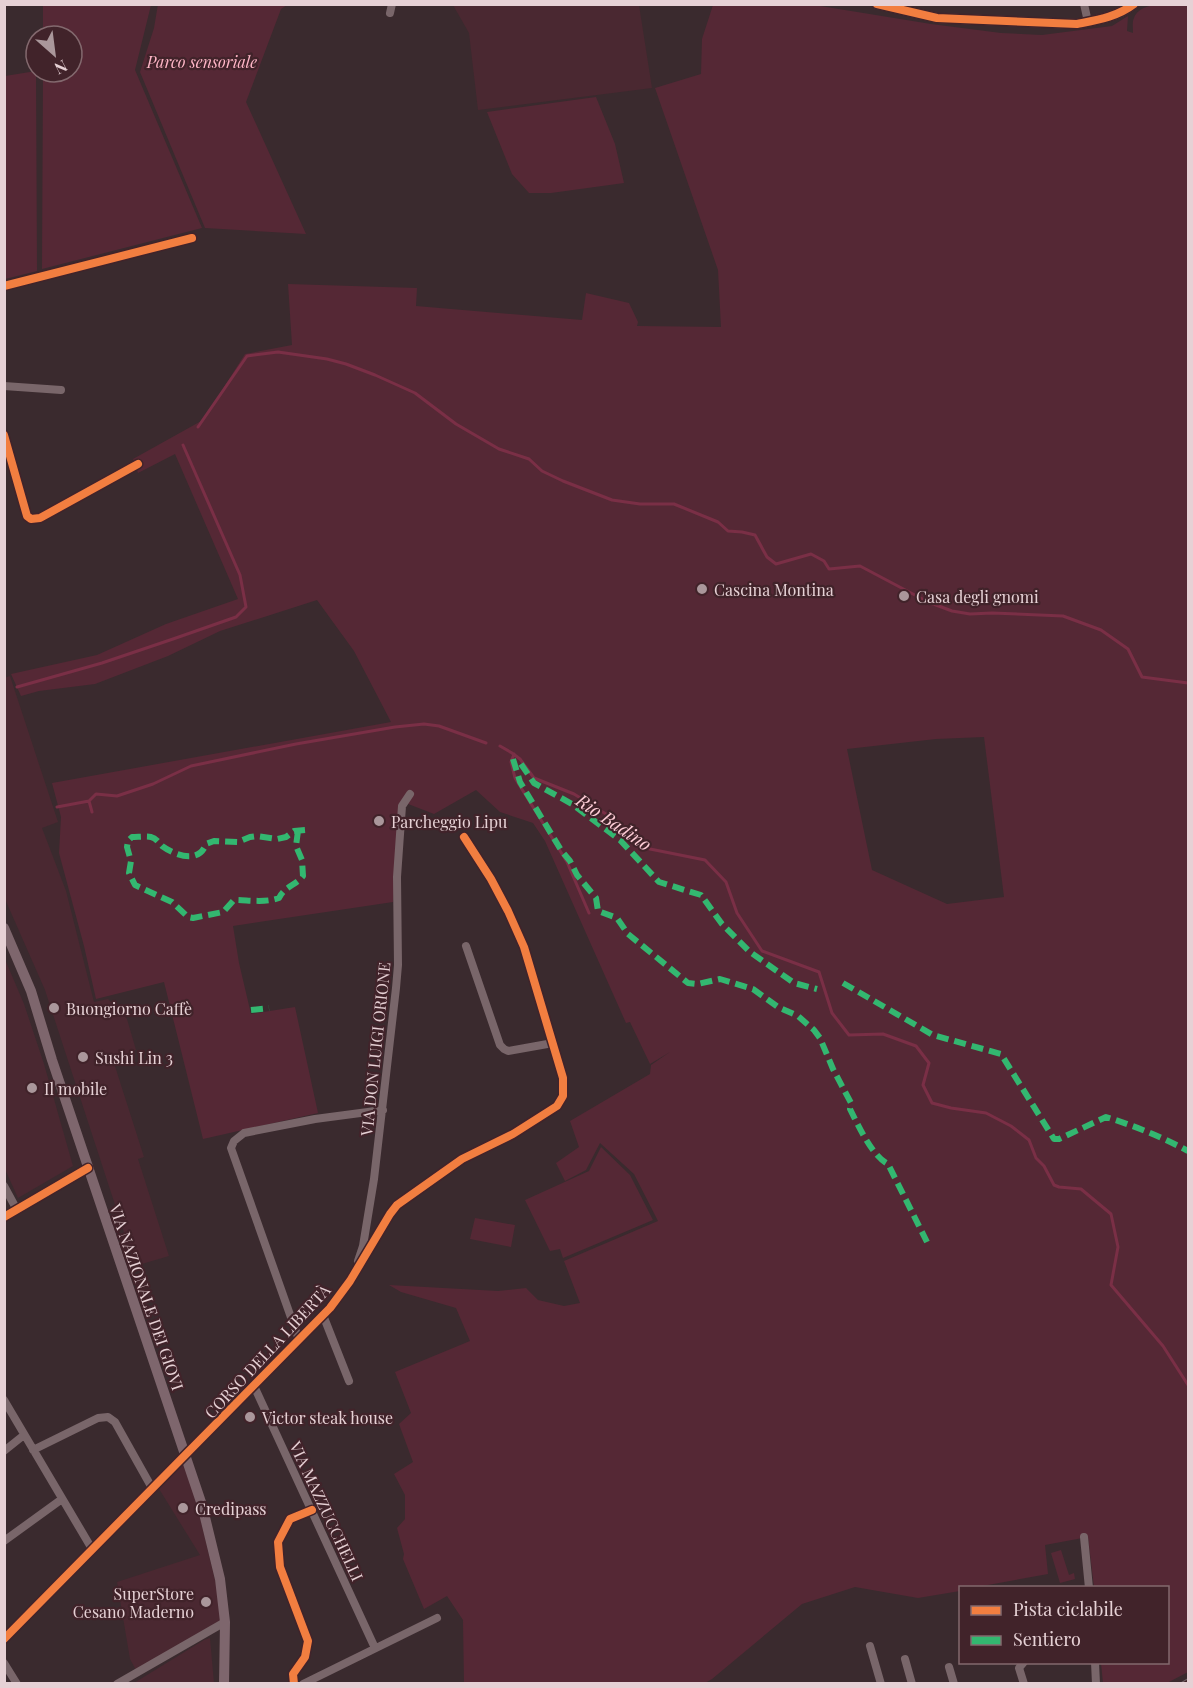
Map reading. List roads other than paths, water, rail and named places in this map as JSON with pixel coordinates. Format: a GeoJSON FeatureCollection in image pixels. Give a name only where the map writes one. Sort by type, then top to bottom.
{"type":"FeatureCollection","features":[{"type":"Feature","properties":{"kind":"main road"},"geometry":{"type":"LineString","coordinates":[[877,4],[937,18],[1070,24],[1098,21],[1134,4]]}},
{"type":"Feature","properties":{"kind":"main road","name":"VIA NAZIONALE DEI GIOVI"},"geometry":{"type":"LineString","coordinates":[[4,928],[31,991],[52,1060],[202,1505],[220,1579],[225,1622],[224,1683]]}},
{"type":"Feature","properties":{"kind":"street"},"geometry":{"type":"LineString","coordinates":[[390,13],[392,4]]}},
{"type":"Feature","properties":{"kind":"street"},"geometry":{"type":"LineString","coordinates":[[1084,4],[1088,22]]}},
{"type":"Feature","properties":{"kind":"street"},"geometry":{"type":"LineString","coordinates":[[4,286],[192,238]]}},
{"type":"Feature","properties":{"kind":"street"},"geometry":{"type":"LineString","coordinates":[[4,386],[62,390]]}},
{"type":"Feature","properties":{"kind":"street"},"geometry":{"type":"LineString","coordinates":[[4,435],[27,516],[31,519],[40,518],[138,464]]}},
{"type":"Feature","properties":{"kind":"street","name":"VIA DON LUIGI ORIONE"},"geometry":{"type":"LineString","coordinates":[[355,1271],[363,1246],[382,1110],[396,988],[397,877],[402,806],[410,794]]}},
{"type":"Feature","properties":{"kind":"street","name":"CORSO DELLA LIBERTÀ"},"geometry":{"type":"LineString","coordinates":[[4,1639],[330,1308],[397,1205],[462,1159],[513,1134],[557,1106],[563,1096],[563,1078],[554,1043],[524,947],[491,879],[464,837]]}},
{"type":"Feature","properties":{"kind":"street"},"geometry":{"type":"LineString","coordinates":[[466,946],[500,1045],[504,1050],[554,1043]]}},
{"type":"Feature","properties":{"kind":"street"},"geometry":{"type":"LineString","coordinates":[[299,1340],[231,1148],[234,1141],[244,1133],[315,1119],[382,1110]]}},
{"type":"Feature","properties":{"kind":"street"},"geometry":{"type":"LineString","coordinates":[[4,1217],[88,1168]]}},
{"type":"Feature","properties":{"kind":"street"},"geometry":{"type":"LineString","coordinates":[[4,1186],[17,1210]]}},
{"type":"Feature","properties":{"kind":"street"},"geometry":{"type":"LineString","coordinates":[[323,1315],[349,1381]]}},
{"type":"Feature","properties":{"kind":"street","name":"VIA MAZZUCCHELLI"},"geometry":{"type":"LineString","coordinates":[[254,1386],[375,1648]]}},
{"type":"Feature","properties":{"kind":"street"},"geometry":{"type":"LineString","coordinates":[[4,1400],[92,1549]]}},
{"type":"Feature","properties":{"kind":"street"},"geometry":{"type":"LineString","coordinates":[[33,1450],[98,1418],[108,1417],[115,1422],[152,1488]]}},
{"type":"Feature","properties":{"kind":"street"},"geometry":{"type":"LineString","coordinates":[[4,1451],[24,1435]]}},
{"type":"Feature","properties":{"kind":"street"},"geometry":{"type":"LineString","coordinates":[[4,1541],[62,1499]]}},
{"type":"Feature","properties":{"kind":"street"},"geometry":{"type":"LineString","coordinates":[[294,1683],[293,1674],[305,1657],[308,1641],[280,1567],[278,1542],[290,1519],[312,1510]]}},
{"type":"Feature","properties":{"kind":"street"},"geometry":{"type":"LineString","coordinates":[[1084,1537],[1089,1586]]}},
{"type":"Feature","properties":{"kind":"street"},"geometry":{"type":"LineString","coordinates":[[303,1683],[437,1618]]}},
{"type":"Feature","properties":{"kind":"street"},"geometry":{"type":"LineString","coordinates":[[117,1683],[225,1622]]}},
{"type":"Feature","properties":{"kind":"street"},"geometry":{"type":"LineString","coordinates":[[870,1646],[881,1683]]}},
{"type":"Feature","properties":{"kind":"street"},"geometry":{"type":"LineString","coordinates":[[905,1659],[912,1683]]}},
{"type":"Feature","properties":{"kind":"street"},"geometry":{"type":"LineString","coordinates":[[4,1663],[17,1683]]}},
{"type":"Feature","properties":{"kind":"street"},"geometry":{"type":"LineString","coordinates":[[1022,1664],[1019,1668],[1024,1683]]}},
{"type":"Feature","properties":{"kind":"street"},"geometry":{"type":"LineString","coordinates":[[1095,1664],[1096,1683]]}},
{"type":"Feature","properties":{"kind":"street"},"geometry":{"type":"LineString","coordinates":[[949,1667],[954,1683]]}},
{"type":"Feature","properties":{"kind":"waterway"},"geometry":{"type":"LineString","coordinates":[[198,427],[247,356],[278,352],[327,359],[375,375],[415,393],[456,424],[499,449],[529,459],[542,471],[563,481],[612,500],[640,504],[674,504],[718,522],[728,531],[755,535],[767,557],[776,564],[811,554],[824,561],[829,569],[860,566],[928,602],[952,611],[970,614],[1063,616],[1101,630],[1128,649],[1142,677],[1188,683]]}},
{"type":"Feature","properties":{"kind":"waterway"},"geometry":{"type":"LineString","coordinates":[[17,687],[102,663],[236,617],[246,607],[240,575],[183,445]]}},
{"type":"Feature","properties":{"kind":"waterway","name":"Rio Badino"},"geometry":{"type":"LineString","coordinates":[[92,812],[89,801],[96,794],[117,796],[153,784],[191,766],[296,744],[424,724],[439,726],[486,743]]}},
{"type":"Feature","properties":{"kind":"waterway","name":"Rio Badino"},"geometry":{"type":"LineString","coordinates":[[500,746],[520,759],[534,778],[574,794],[614,819],[650,849],[705,860],[726,882],[737,913],[762,951],[819,972],[832,1013],[849,1035],[883,1034],[916,1046],[929,1063],[923,1085],[932,1103],[986,1113],[1011,1126],[1029,1140],[1036,1158],[1044,1166],[1054,1185],[1081,1189],[1111,1214],[1118,1247],[1111,1285],[1163,1346],[1188,1385]]}},
{"type":"Feature","properties":{"kind":"waterway"},"geometry":{"type":"LineString","coordinates":[[514,754],[511,762],[515,778],[567,862],[589,913]]}},
{"type":"Feature","properties":{"kind":"waterway"},"geometry":{"type":"LineString","coordinates":[[57,807],[89,801]]}},
{"type":"Feature","properties":{"kind":"railway"},"geometry":{"type":"LineString","coordinates":[[1183,1684],[1188,1681]]}},
{"type":"Feature","properties":{"kind":"place","name":"Cascina Montina"},"geometry":{"type":"Point","coordinates":[702,589]}},
{"type":"Feature","properties":{"kind":"place","name":"Casa degli gnomi"},"geometry":{"type":"Point","coordinates":[904,596]}},
{"type":"Feature","properties":{"kind":"place","name":"Parcheggio Lipu"},"geometry":{"type":"Point","coordinates":[379,821]}},
{"type":"Feature","properties":{"kind":"place","name":"Buongiorno Caffè"},"geometry":{"type":"Point","coordinates":[54,1008]}},
{"type":"Feature","properties":{"kind":"place","name":"Sushi Lin 3"},"geometry":{"type":"Point","coordinates":[83,1057]}},
{"type":"Feature","properties":{"kind":"place","name":"Il mobile"},"geometry":{"type":"Point","coordinates":[32,1088]}},
{"type":"Feature","properties":{"kind":"place","name":"Victor steak house"},"geometry":{"type":"Point","coordinates":[250,1417]}},
{"type":"Feature","properties":{"kind":"place","name":"Credipass"},"geometry":{"type":"Point","coordinates":[183,1508]}},
{"type":"Feature","properties":{"kind":"place","name":"SuperStore Cesano Maderno"},"geometry":{"type":"Point","coordinates":[206,1602]}},
{"type":"Feature","properties":{"kind":"park label","name":"Parco sensoriale"},"geometry":{"type":"Point","coordinates":[202,61]}}]}
